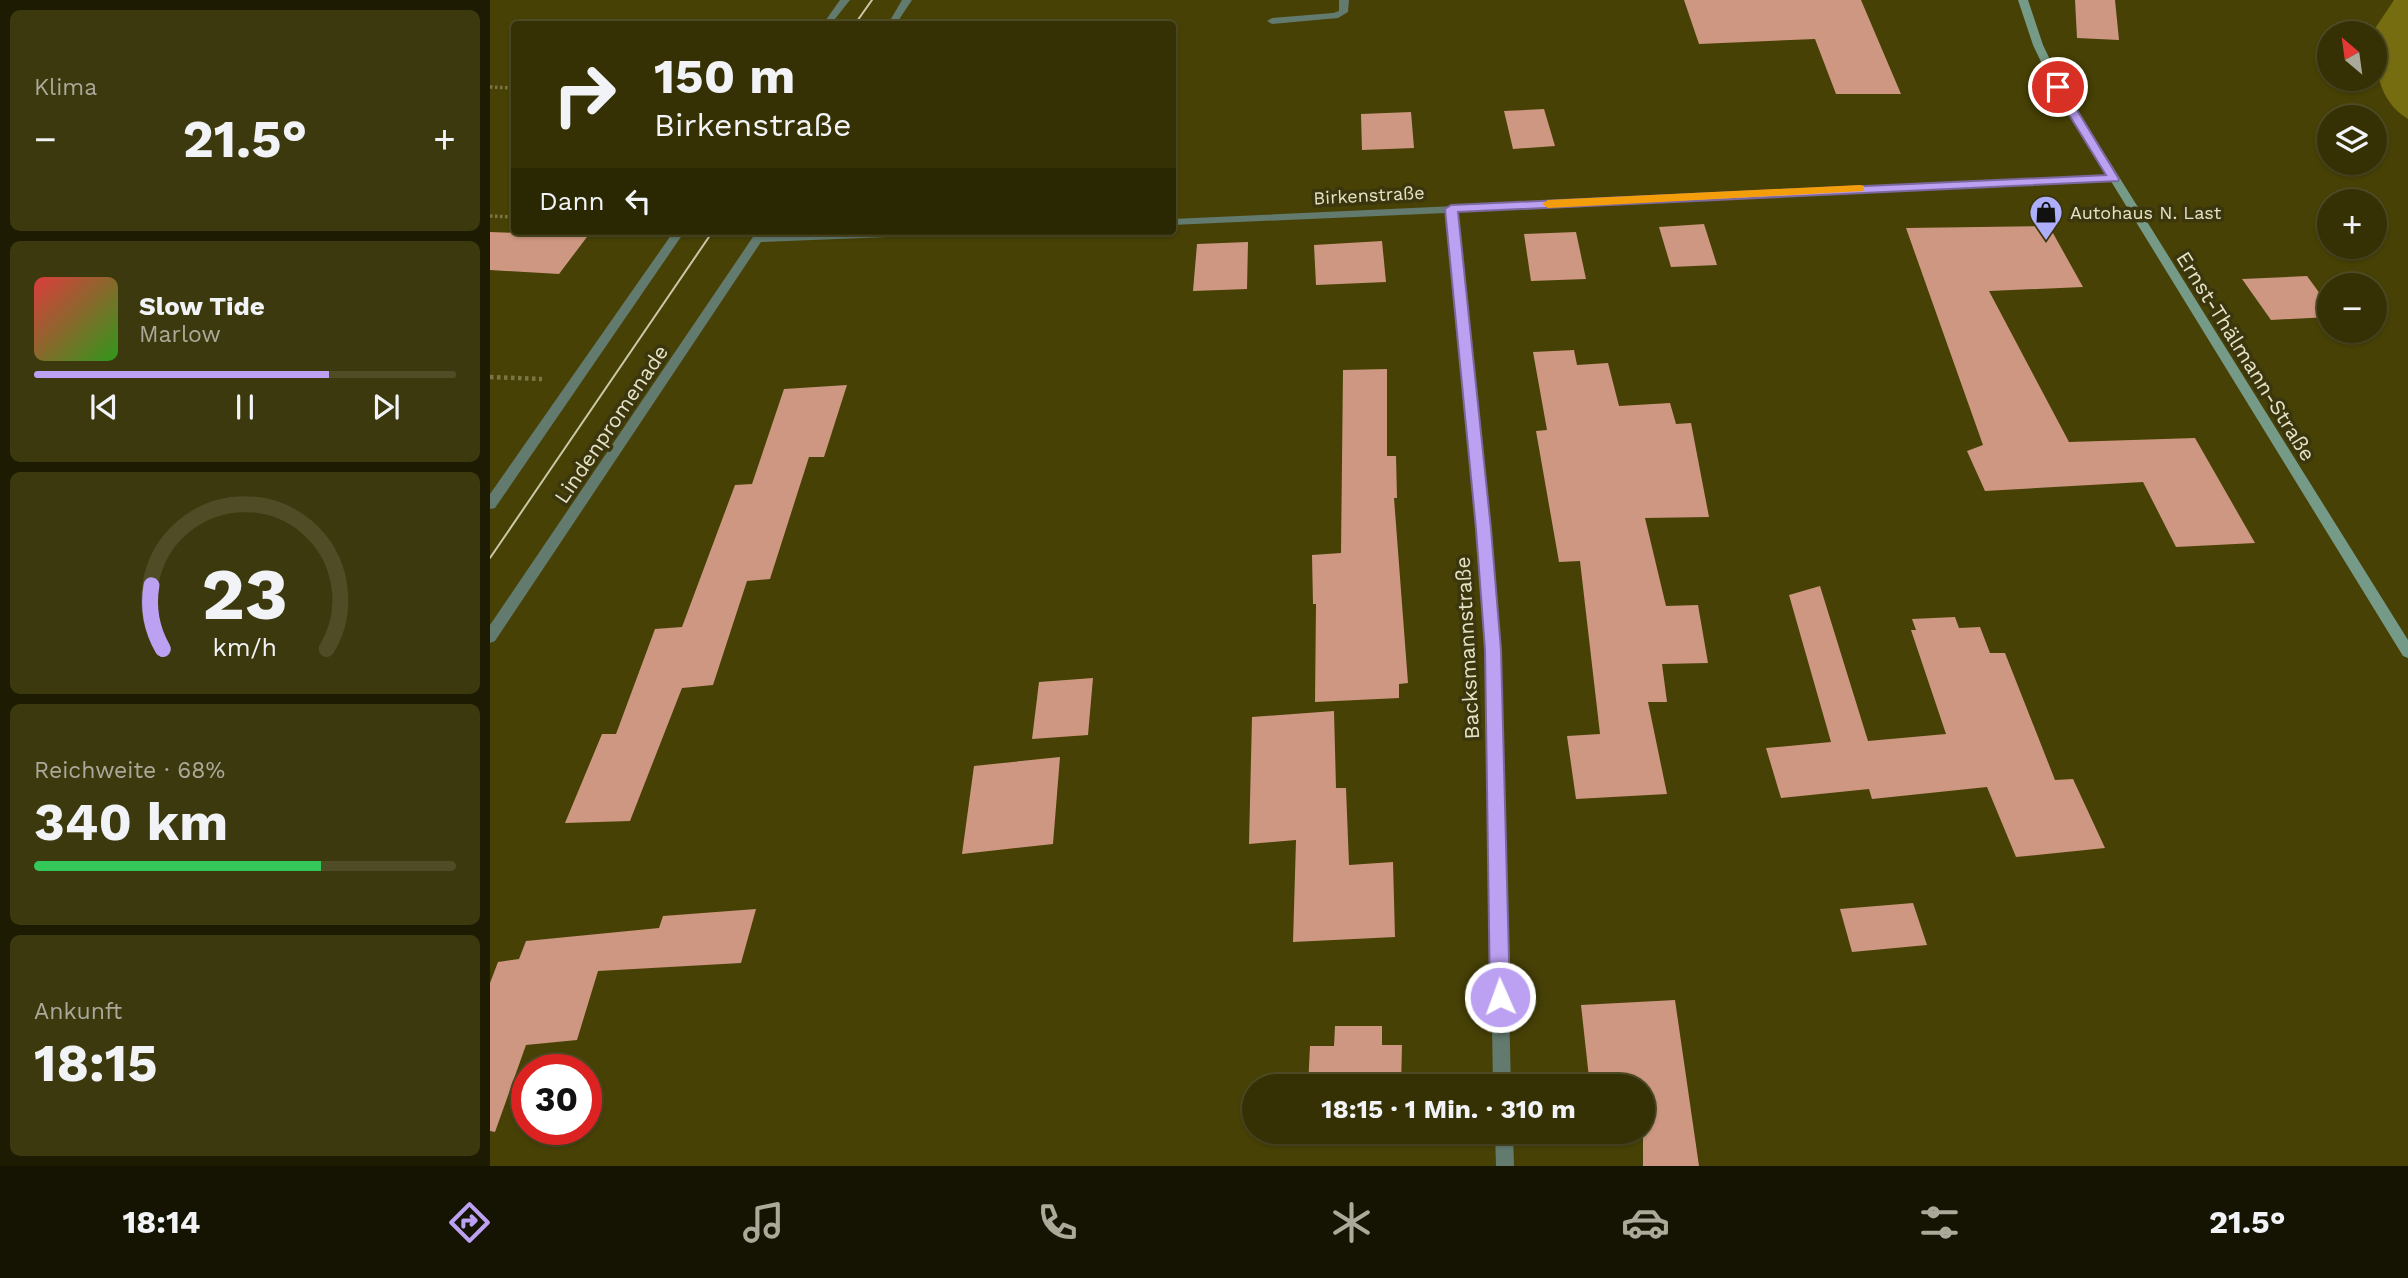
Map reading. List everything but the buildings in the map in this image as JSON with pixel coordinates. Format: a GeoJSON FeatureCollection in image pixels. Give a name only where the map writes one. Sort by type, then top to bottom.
{"type":"FeatureCollection","features":[{"type":"Feature","properties":{"kind":"main road","name":"Ernst-Thälmann-Straße"},"geometry":{"type":"LineString","coordinates":[[2023,0],[2038,45],[2058,87],[2408,652]]}},
{"type":"Feature","properties":{"kind":"street"},"geometry":{"type":"LineString","coordinates":[[829,21],[845,0]]}},
{"type":"Feature","properties":{"kind":"street"},"geometry":{"type":"LineString","coordinates":[[894,21],[907,0]]}},
{"type":"Feature","properties":{"kind":"street"},"geometry":{"type":"LineString","coordinates":[[1272,21],[1335,16],[1343,12],[1344,0]]}},
{"type":"Feature","properties":{"kind":"street","name":"Birkenstraße"},"geometry":{"type":"LineString","coordinates":[[1176,222],[2113,179]]}},
{"type":"Feature","properties":{"kind":"street","name":"Backsmannstraße"},"geometry":{"type":"LineString","coordinates":[[1451,209],[1484,529],[1493,650],[1502,1074]]}},
{"type":"Feature","properties":{"kind":"street"},"geometry":{"type":"LineString","coordinates":[[490,504],[677,235]]}},
{"type":"Feature","properties":{"kind":"street","name":"Lindenpromenade"},"geometry":{"type":"LineString","coordinates":[[490,637],[761,235]]}},
{"type":"Feature","properties":{"kind":"street"},"geometry":{"type":"LineString","coordinates":[[1504,1144],[1505,1166]]}},
{"type":"Feature","properties":{"kind":"path"},"geometry":{"type":"LineString","coordinates":[[490,87],[511,88]]}},
{"type":"Feature","properties":{"kind":"path"},"geometry":{"type":"LineString","coordinates":[[490,216],[511,217]]}},
{"type":"Feature","properties":{"kind":"path"},"geometry":{"type":"LineString","coordinates":[[490,377],[577,381]]}},
{"type":"Feature","properties":{"kind":"shaded area"},"geometry":{"type":"Polygon","coordinates":[[[2394,0],[2408,0],[2408,119],[2390,102],[2384,91],[2387,91],[2387,21],[2380,21],[2394,0]]]}},
{"type":"Feature","properties":{"kind":"tram line"},"geometry":{"type":"LineString","coordinates":[[857,21],[872,0]]}},
{"type":"Feature","properties":{"kind":"tram line"},"geometry":{"type":"LineString","coordinates":[[490,558],[710,235]]}},
{"type":"Feature","properties":{"kind":"slow traffic"},"geometry":{"type":"LineString","coordinates":[[1548,204],[1860,189]]}},
{"type":"Feature","properties":{"kind":"place","name":"Autohaus N. Last"},"geometry":{"type":"Point","coordinates":[2046,242]}},
{"type":"Feature","properties":{"kind":"route"},"geometry":{"type":"LineString","coordinates":[[1500,997],[1493,650],[1484,529],[1451,209],[2113,179],[2058,87]]}}]}
